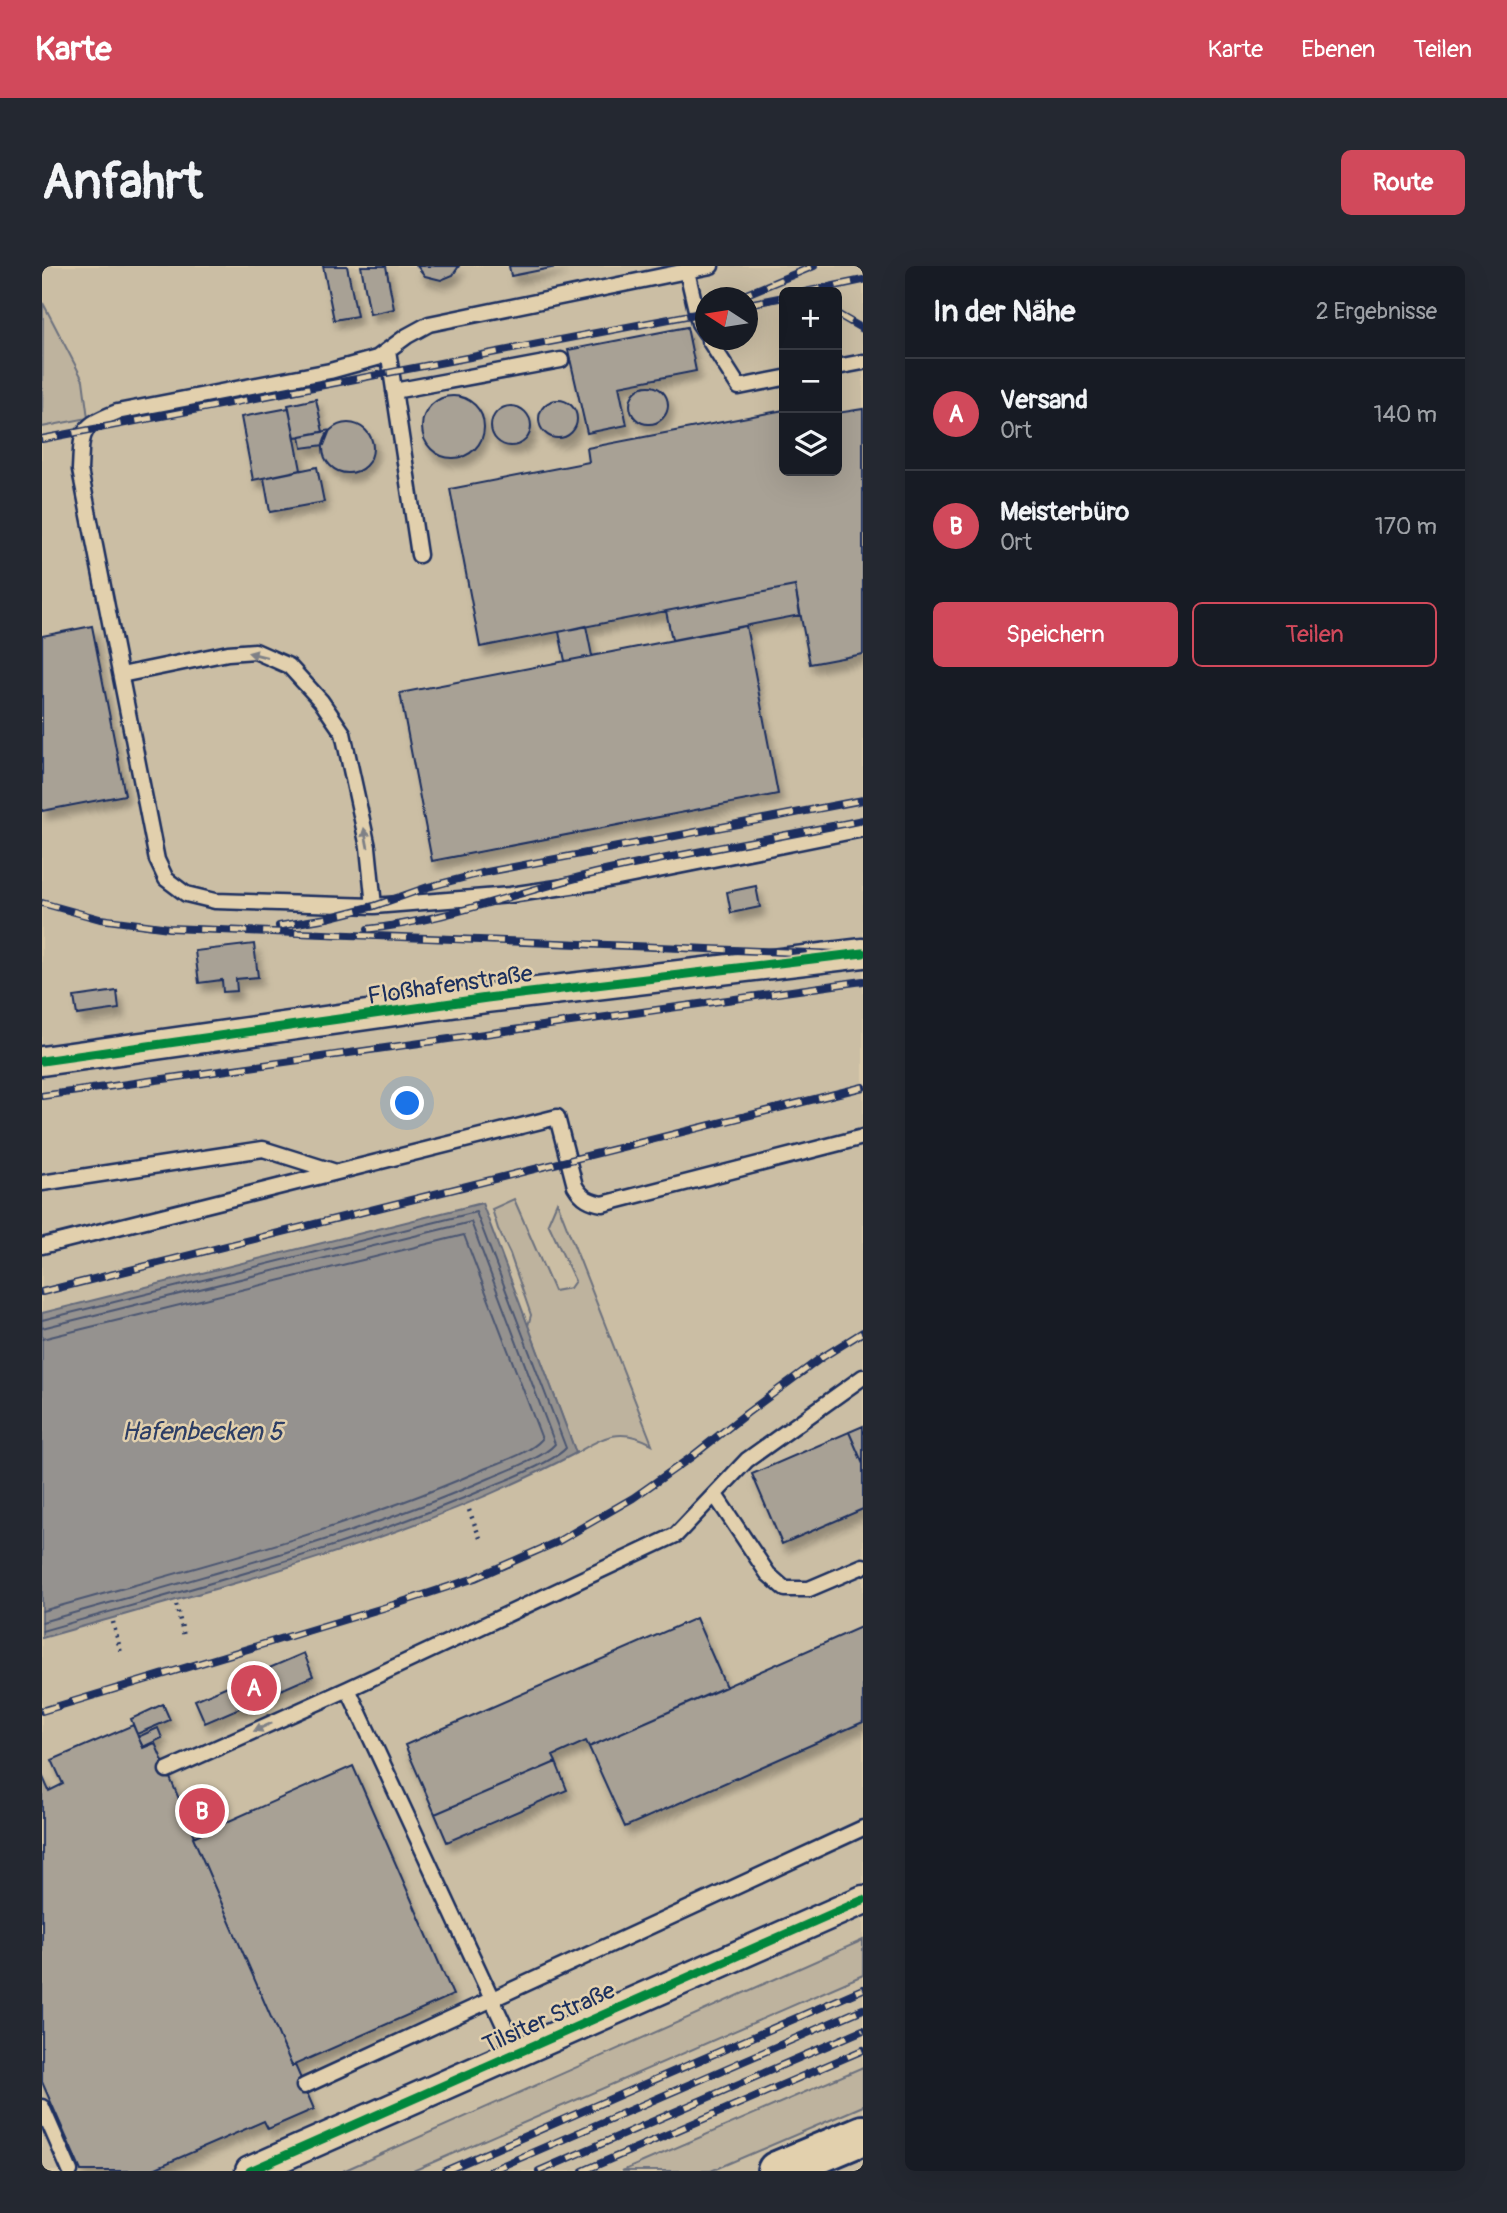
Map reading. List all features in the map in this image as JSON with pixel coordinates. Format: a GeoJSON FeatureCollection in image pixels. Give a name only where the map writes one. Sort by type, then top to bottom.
{"type":"FeatureCollection","features":[{"type":"Feature","properties":{"kind":"main road"},"geometry":{"type":"LineString","coordinates":[[777,2171],[863,2135]]}},
{"type":"Feature","properties":{"kind":"street","name":"Floßhafenstraße"},"geometry":{"type":"LineString","coordinates":[[42,1061],[487,998],[863,953]]}},
{"type":"Feature","properties":{"kind":"street","name":"Tilsiter Straße"},"geometry":{"type":"LineString","coordinates":[[250,2171],[863,1900]]}},
{"type":"Feature","properties":{"kind":"lane"},"geometry":{"type":"LineString","coordinates":[[711,266],[429,324],[377,358],[330,371],[117,412],[94,421],[81,439],[80,470],[157,860],[166,879],[186,894],[215,901],[374,906],[510,895],[598,882],[863,829]]}},
{"type":"Feature","properties":{"kind":"lane"},"geometry":{"type":"LineString","coordinates":[[687,271],[695,306]]}},
{"type":"Feature","properties":{"kind":"lane"},"geometry":{"type":"LineString","coordinates":[[388,350],[419,555]]}},
{"type":"Feature","properties":{"kind":"lane"},"geometry":{"type":"LineString","coordinates":[[715,350],[739,387],[779,379]]}},
{"type":"Feature","properties":{"kind":"lane"},"geometry":{"type":"LineString","coordinates":[[394,391],[561,360]]}},
{"type":"Feature","properties":{"kind":"lane"},"geometry":{"type":"LineString","coordinates":[[842,366],[863,362]]}},
{"type":"Feature","properties":{"kind":"lane"},"geometry":{"type":"LineString","coordinates":[[121,675],[228,653],[256,651],[289,666],[344,733],[368,847],[374,906]]}},
{"type":"Feature","properties":{"kind":"lane"},"geometry":{"type":"LineString","coordinates":[[42,1246],[557,1117],[575,1186],[590,1202],[603,1204],[863,1137]]}},
{"type":"Feature","properties":{"kind":"lane"},"geometry":{"type":"LineString","coordinates":[[42,1183],[263,1149],[337,1172]]}},
{"type":"Feature","properties":{"kind":"lane"},"geometry":{"type":"LineString","coordinates":[[167,1770],[348,1689],[676,1535],[747,1460],[863,1377]]}},
{"type":"Feature","properties":{"kind":"lane"},"geometry":{"type":"LineString","coordinates":[[715,1495],[768,1574],[785,1588],[809,1589],[863,1566]]}},
{"type":"Feature","properties":{"kind":"lane"},"geometry":{"type":"LineString","coordinates":[[348,1689],[517,2053]]}},
{"type":"Feature","properties":{"kind":"lane"},"geometry":{"type":"LineString","coordinates":[[304,2086],[863,1828]]}},
{"type":"Feature","properties":{"kind":"lane"},"geometry":{"type":"LineString","coordinates":[[42,2107],[70,2171]]}},
{"type":"Feature","properties":{"kind":"path"},"geometry":{"type":"LineString","coordinates":[[469,1510],[480,1538]]}},
{"type":"Feature","properties":{"kind":"path"},"geometry":{"type":"LineString","coordinates":[[176,1605],[184,1636]]}},
{"type":"Feature","properties":{"kind":"path"},"geometry":{"type":"LineString","coordinates":[[113,1622],[121,1653]]}},
{"type":"Feature","properties":{"kind":"shaded area"},"geometry":{"type":"Polygon","coordinates":[[[42,266],[863,266],[863,2171],[42,2171],[42,1638],[263,1575],[576,1452],[481,1203],[42,1313],[42,266]]]}},
{"type":"Feature","properties":{"kind":"shaded area"},"geometry":{"type":"Polygon","coordinates":[[[43,303],[83,380],[88,418],[42,427],[43,303]]]}},
{"type":"Feature","properties":{"kind":"shaded area"},"geometry":{"type":"Polygon","coordinates":[[[514,1199],[554,1291],[570,1288],[575,1281],[548,1223],[557,1202],[652,1444],[631,1436],[613,1436],[576,1453],[528,1326],[531,1315],[492,1209],[514,1199]]]}},
{"type":"Feature","properties":{"kind":"shaded area"},"geometry":{"type":"Polygon","coordinates":[[[863,1940],[863,1975],[413,2171],[343,2171],[863,1940]]]}},
{"type":"Feature","properties":{"kind":"shaded area"},"geometry":{"type":"Polygon","coordinates":[[[863,2067],[863,2106],[711,2171],[622,2171],[863,2067]]]}},
{"type":"Feature","properties":{"kind":"water","name":"Hafenbecken 5"},"geometry":{"type":"Polygon","coordinates":[[[482,1203],[576,1453],[448,1512],[381,1536],[246,1580],[42,1638],[42,1313],[482,1203]]]}},
{"type":"Feature","properties":{"kind":"building"},"geometry":{"type":"Polygon","coordinates":[[[323,266],[347,266],[357,316],[334,320],[323,266]]]}},
{"type":"Feature","properties":{"kind":"building"},"geometry":{"type":"Polygon","coordinates":[[[361,266],[386,266],[394,309],[370,314],[361,266]]]}},
{"type":"Feature","properties":{"kind":"building"},"geometry":{"type":"Polygon","coordinates":[[[417,266],[459,266],[453,275],[441,280],[425,276],[417,266]]]}},
{"type":"Feature","properties":{"kind":"building"},"geometry":{"type":"Polygon","coordinates":[[[509,266],[561,266],[511,276],[509,266]]]}},
{"type":"Feature","properties":{"kind":"building"},"geometry":{"type":"Polygon","coordinates":[[[687,327],[696,371],[619,386],[627,425],[587,433],[568,350],[687,327]]]}},
{"type":"Feature","properties":{"kind":"building"},"geometry":{"type":"Polygon","coordinates":[[[649,386],[662,392],[668,405],[662,418],[649,424],[636,418],[630,405],[636,392],[649,386]]]}},
{"type":"Feature","properties":{"kind":"building"},"geometry":{"type":"Polygon","coordinates":[[[453,396],[465,398],[475,405],[482,415],[482,439],[475,449],[465,456],[453,458],[441,456],[431,449],[424,439],[422,427],[424,415],[431,405],[441,398],[453,396]]]}},
{"type":"Feature","properties":{"kind":"building"},"geometry":{"type":"Polygon","coordinates":[[[316,399],[323,432],[295,437],[288,405],[316,399]]]}},
{"type":"Feature","properties":{"kind":"building"},"geometry":{"type":"Polygon","coordinates":[[[558,400],[571,406],[577,419],[571,432],[558,438],[545,432],[539,419],[545,406],[558,400]]]}},
{"type":"Feature","properties":{"kind":"building"},"geometry":{"type":"Polygon","coordinates":[[[511,406],[519,407],[525,412],[530,418],[530,434],[525,440],[519,445],[511,446],[503,445],[497,440],[492,434],[491,426],[492,418],[497,412],[503,407],[511,406]]]}},
{"type":"Feature","properties":{"kind":"building"},"geometry":{"type":"Polygon","coordinates":[[[289,408],[301,470],[253,480],[241,417],[289,408]]]}},
{"type":"Feature","properties":{"kind":"building"},"geometry":{"type":"Polygon","coordinates":[[[863,409],[863,654],[810,664],[795,586],[480,647],[450,489],[589,462],[587,448],[779,411],[779,476],[842,476],[842,412],[863,409]]]}},
{"type":"Feature","properties":{"kind":"building"},"geometry":{"type":"Polygon","coordinates":[[[348,423],[365,431],[373,448],[365,465],[348,473],[331,465],[323,448],[331,431],[348,423]]]}},
{"type":"Feature","properties":{"kind":"building"},"geometry":{"type":"Polygon","coordinates":[[[330,430],[324,445],[302,448],[300,436],[330,430]]]}},
{"type":"Feature","properties":{"kind":"building"},"geometry":{"type":"Polygon","coordinates":[[[317,467],[324,502],[270,512],[264,478],[317,467]]]}},
{"type":"Feature","properties":{"kind":"building"},"geometry":{"type":"Polygon","coordinates":[[[795,586],[800,615],[672,640],[666,611],[795,586]]]}},
{"type":"Feature","properties":{"kind":"building"},"geometry":{"type":"Polygon","coordinates":[[[92,626],[125,795],[42,811],[42,636],[92,626]]]}},
{"type":"Feature","properties":{"kind":"building"},"geometry":{"type":"Polygon","coordinates":[[[586,626],[592,656],[565,661],[559,632],[586,626]]]}},
{"type":"Feature","properties":{"kind":"building"},"geometry":{"type":"Polygon","coordinates":[[[746,626],[778,794],[432,861],[400,693],[746,626]]]}},
{"type":"Feature","properties":{"kind":"building"},"geometry":{"type":"Polygon","coordinates":[[[756,886],[760,907],[731,913],[727,892],[756,886]]]}},
{"type":"Feature","properties":{"kind":"building"},"geometry":{"type":"Polygon","coordinates":[[[254,944],[258,977],[236,979],[237,991],[223,992],[222,980],[199,983],[195,951],[254,944]]]}},
{"type":"Feature","properties":{"kind":"building"},"geometry":{"type":"Polygon","coordinates":[[[117,991],[119,1009],[77,1015],[74,997],[117,991]]]}},
{"type":"Feature","properties":{"kind":"building"},"geometry":{"type":"Polygon","coordinates":[[[863,1426],[863,1464],[849,1432],[863,1426]]]}},
{"type":"Feature","properties":{"kind":"building"},"geometry":{"type":"Polygon","coordinates":[[[849,1432],[863,1464],[863,1509],[782,1544],[752,1474],[849,1432]]]}},
{"type":"Feature","properties":{"kind":"building"},"geometry":{"type":"Polygon","coordinates":[[[696,1618],[726,1687],[589,1747],[586,1741],[553,1756],[556,1762],[435,1814],[405,1745],[696,1618]]]}},
{"type":"Feature","properties":{"kind":"building"},"geometry":{"type":"Polygon","coordinates":[[[863,1626],[863,1722],[625,1827],[589,1747],[863,1626]]]}},
{"type":"Feature","properties":{"kind":"building"},"geometry":{"type":"Polygon","coordinates":[[[304,1653],[313,1676],[205,1723],[195,1700],[304,1653]]]}},
{"type":"Feature","properties":{"kind":"building"},"geometry":{"type":"Polygon","coordinates":[[[163,1704],[170,1720],[137,1734],[131,1719],[163,1704]]]}},
{"type":"Feature","properties":{"kind":"building"},"geometry":{"type":"Polygon","coordinates":[[[133,1725],[143,1748],[155,1743],[292,2066],[295,2065],[314,2109],[268,2129],[264,2121],[149,2171],[81,2171],[42,2082],[42,1775],[49,1791],[63,1784],[52,1760],[133,1725]]]}},
{"type":"Feature","properties":{"kind":"building"},"geometry":{"type":"Polygon","coordinates":[[[158,1728],[162,1738],[143,1747],[138,1737],[158,1728]]]}},
{"type":"Feature","properties":{"kind":"building"},"geometry":{"type":"Polygon","coordinates":[[[556,1762],[567,1790],[447,1842],[435,1814],[556,1762]]]}},
{"type":"Feature","properties":{"kind":"building"},"geometry":{"type":"Polygon","coordinates":[[[353,1766],[453,1995],[292,2066],[193,1837],[353,1766]]]}},
{"type":"Feature","properties":{"kind":"building"},"geometry":{"type":"Polygon","coordinates":[[[207,1798],[215,1816],[197,1824],[189,1806],[207,1798]]]}},
{"type":"Feature","properties":{"kind":"railway"},"geometry":{"type":"LineString","coordinates":[[758,289],[814,266]]}},
{"type":"Feature","properties":{"kind":"railway"},"geometry":{"type":"LineString","coordinates":[[829,287],[863,280]]}},
{"type":"Feature","properties":{"kind":"railway"},"geometry":{"type":"LineString","coordinates":[[758,302],[779,298]]}},
{"type":"Feature","properties":{"kind":"railway"},"geometry":{"type":"LineString","coordinates":[[42,439],[695,314]]}},
{"type":"Feature","properties":{"kind":"railway"},"geometry":{"type":"LineString","coordinates":[[842,317],[863,329]]}},
{"type":"Feature","properties":{"kind":"railway"},"geometry":{"type":"LineString","coordinates":[[279,926],[374,906],[428,887],[482,873],[863,800]]}},
{"type":"Feature","properties":{"kind":"railway"},"geometry":{"type":"LineString","coordinates":[[368,929],[454,913],[596,873],[863,820]]}},
{"type":"Feature","properties":{"kind":"railway"},"geometry":{"type":"LineString","coordinates":[[42,903],[100,919],[169,928],[863,955]]}},
{"type":"Feature","properties":{"kind":"railway"},"geometry":{"type":"LineString","coordinates":[[42,1096],[863,981]]}},
{"type":"Feature","properties":{"kind":"railway"},"geometry":{"type":"LineString","coordinates":[[42,1292],[863,1087]]}},
{"type":"Feature","properties":{"kind":"railway"},"geometry":{"type":"LineString","coordinates":[[42,1711],[393,1605],[475,1578],[557,1542],[633,1498],[821,1358],[863,1332]]}},
{"type":"Feature","properties":{"kind":"railway"},"geometry":{"type":"LineString","coordinates":[[445,2171],[863,1989]]}},
{"type":"Feature","properties":{"kind":"railway"},"geometry":{"type":"LineString","coordinates":[[490,2171],[863,2009]]}},
{"type":"Feature","properties":{"kind":"railway"},"geometry":{"type":"LineString","coordinates":[[539,2171],[863,2030]]}},
{"type":"Feature","properties":{"kind":"railway"},"geometry":{"type":"LineString","coordinates":[[583,2171],[863,2050]]}},
{"type":"Feature","properties":{"kind":"cycle path"},"geometry":{"type":"LineString","coordinates":[[42,1061],[487,998],[863,953]]}},
{"type":"Feature","properties":{"kind":"cycle path"},"geometry":{"type":"LineString","coordinates":[[250,2171],[863,1900]]}},
{"type":"Feature","properties":{"kind":"place","name":"Versand"},"geometry":{"type":"Point","coordinates":[254,1688]}},
{"type":"Feature","properties":{"kind":"place","name":"Meisterbüro"},"geometry":{"type":"Point","coordinates":[202,1811]}}]}
